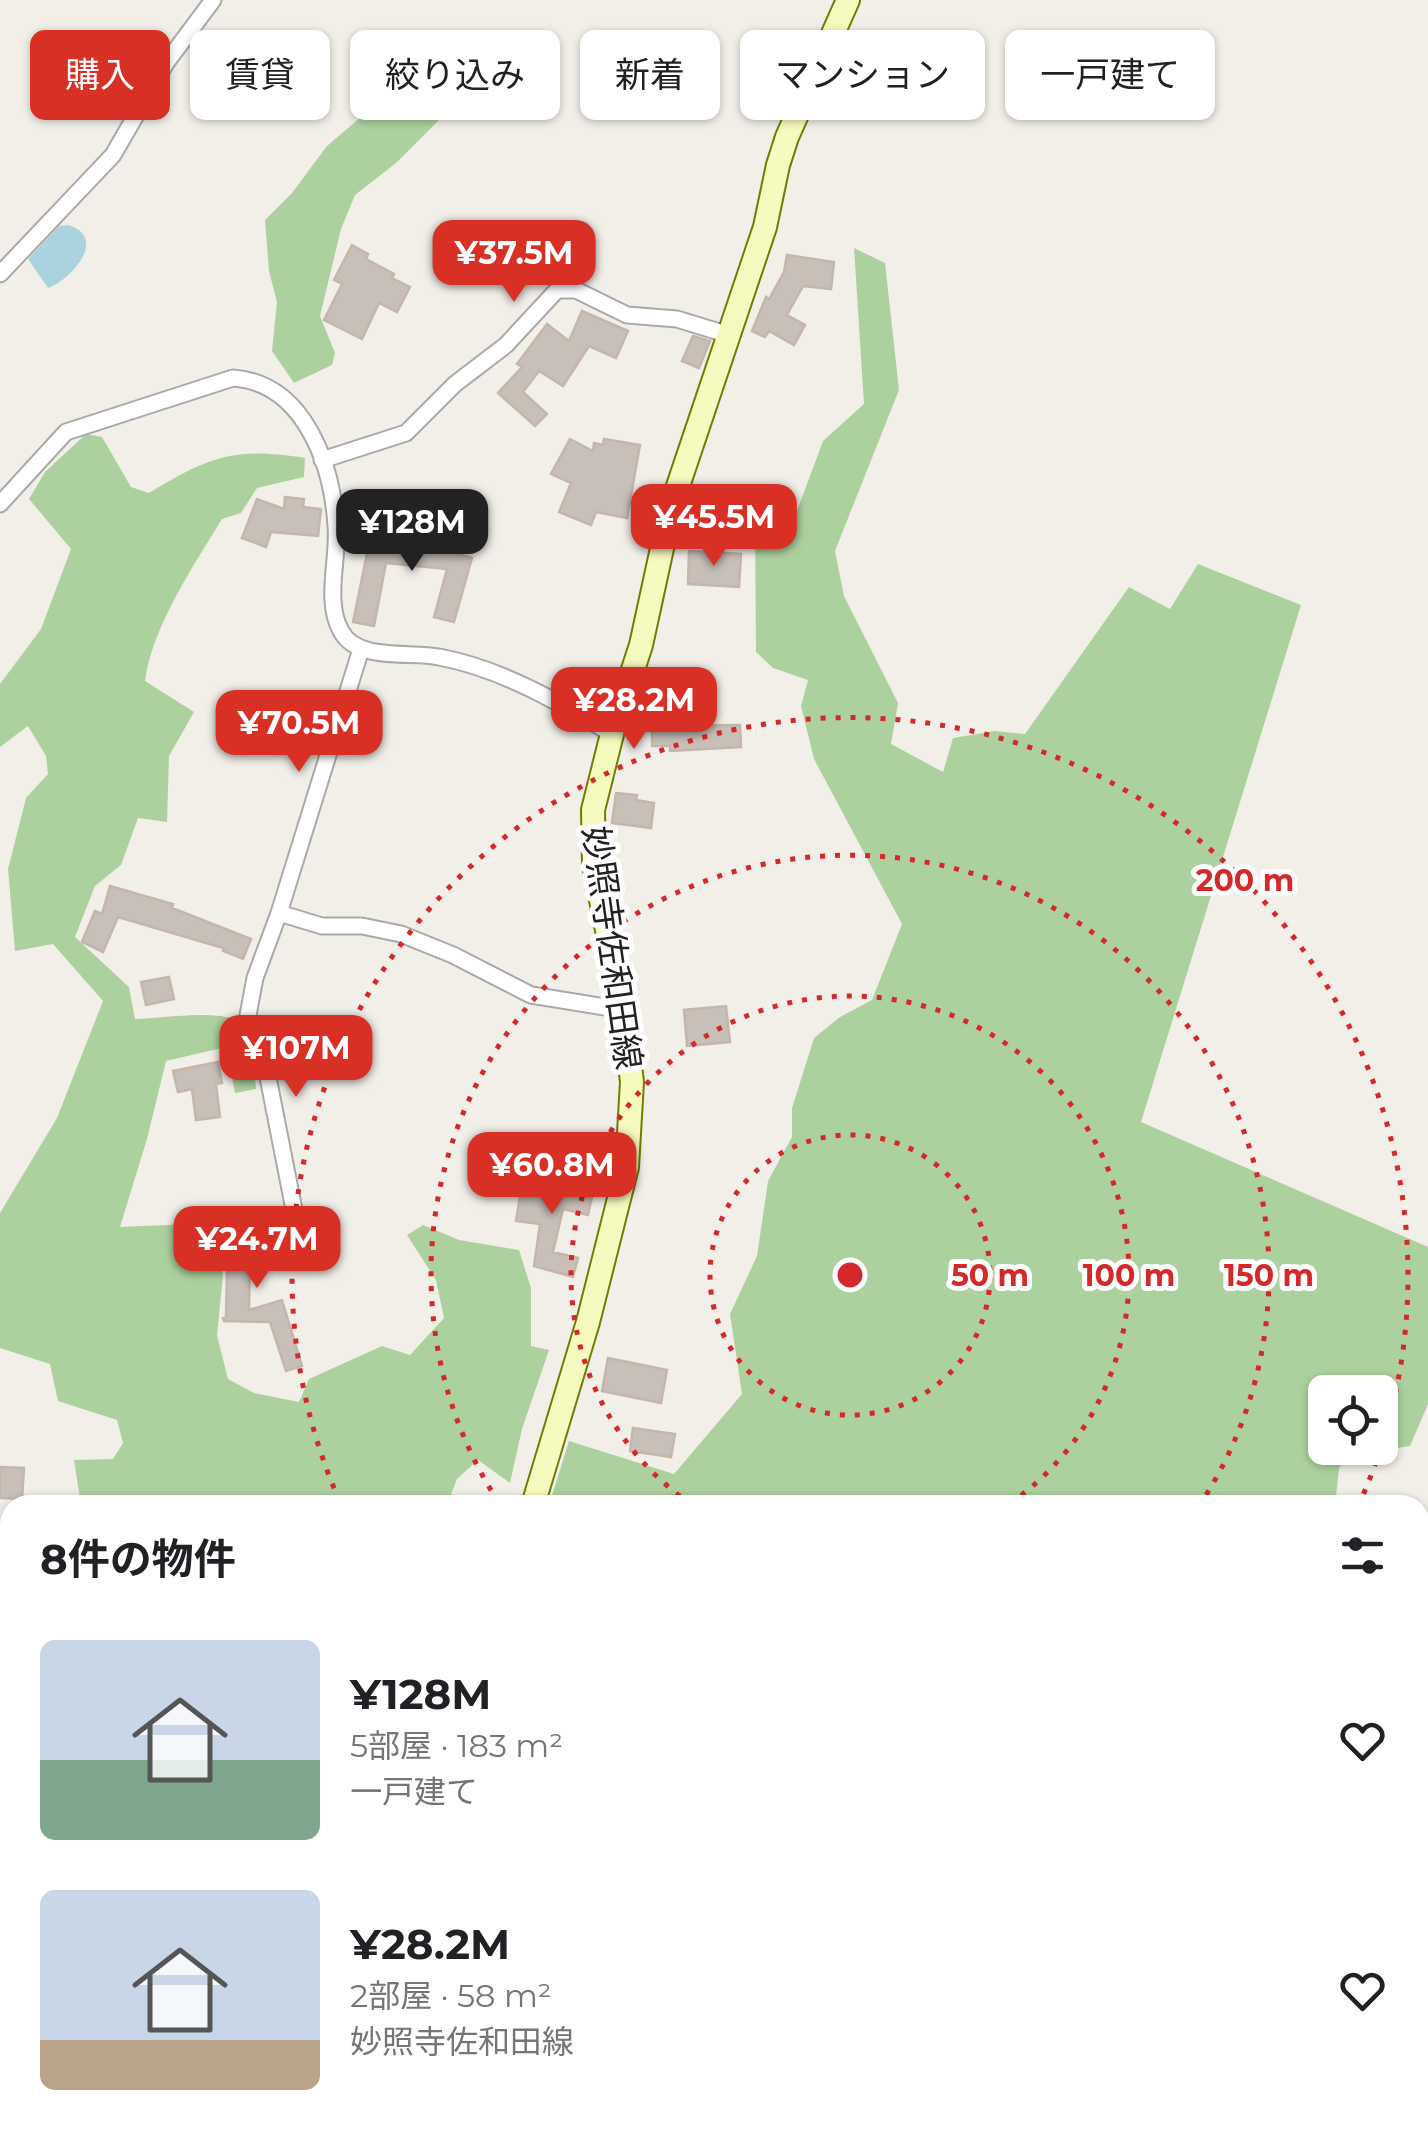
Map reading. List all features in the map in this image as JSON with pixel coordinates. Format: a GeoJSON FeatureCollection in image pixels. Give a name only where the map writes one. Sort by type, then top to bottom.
{"type":"FeatureCollection","features":[{"type":"Feature","properties":{"kind":"main road","name":"妙照寺佐和田線"},"geometry":{"type":"LineString","coordinates":[[536,1495],[588,1322],[626,1167],[632,1082],[623,1010],[594,865],[593,810],[641,645],[671,508],[765,227],[787,137],[848,0]]}},
{"type":"Feature","properties":{"kind":"street"},"geometry":{"type":"LineString","coordinates":[[0,274],[113,154],[166,63],[213,0]]}},
{"type":"Feature","properties":{"kind":"street"},"geometry":{"type":"LineString","coordinates":[[322,460],[406,432],[454,384],[506,345],[558,290],[576,290],[627,315],[676,319],[728,335]]}},
{"type":"Feature","properties":{"kind":"street"},"geometry":{"type":"LineString","coordinates":[[0,504],[66,432],[233,378],[253,380],[291,402],[306,423],[322,460],[336,528],[334,615],[342,636],[361,650],[437,656],[476,666],[612,734]]}},
{"type":"Feature","properties":{"kind":"street"},"geometry":{"type":"LineString","coordinates":[[276,1261],[300,1235],[266,1062],[248,1015],[256,978],[361,650]]}},
{"type":"Feature","properties":{"kind":"street"},"geometry":{"type":"LineString","coordinates":[[279,913],[322,926],[362,926],[401,934],[453,954],[532,995],[623,1010]]}},
{"type":"Feature","properties":{"kind":"green space"},"geometry":{"type":"Polygon","coordinates":[[[357,120],[439,120],[396,163],[355,195],[341,229],[320,316],[335,353],[332,365],[294,383],[272,351],[277,302],[269,271],[265,220],[292,193],[327,146],[357,120]]]}},
{"type":"Feature","properties":{"kind":"green space"},"geometry":{"type":"Polygon","coordinates":[[[854,248],[885,263],[899,390],[835,551],[844,596],[898,703],[891,744],[943,772],[953,738],[994,731],[1025,734],[1129,587],[1170,609],[1198,564],[1301,605],[1141,1122],[1428,1247],[1428,1404],[1410,1446],[1398,1448],[1398,1375],[1308,1375],[1308,1465],[1341,1465],[1336,1495],[552,1495],[569,1441],[674,1474],[742,1394],[730,1314],[757,1256],[768,1181],[792,1137],[792,1108],[814,1038],[840,1017],[872,1000],[902,924],[814,759],[801,706],[808,680],[773,668],[756,652],[755,532],[788,535],[823,441],[864,404],[854,248]]]}},
{"type":"Feature","properties":{"kind":"green space"},"geometry":{"type":"Polygon","coordinates":[[[86,434],[102,437],[131,487],[149,493],[189,470],[240,454],[305,458],[304,477],[257,488],[241,513],[222,519],[165,618],[145,681],[194,712],[169,756],[167,822],[138,818],[121,865],[95,886],[75,937],[129,987],[135,1019],[204,1015],[229,1018],[237,1022],[246,1037],[253,1063],[256,1089],[235,1093],[226,1047],[166,1061],[120,1227],[214,1223],[223,1276],[217,1335],[228,1379],[254,1393],[299,1402],[309,1379],[382,1346],[410,1355],[444,1318],[436,1280],[407,1235],[423,1225],[459,1240],[519,1250],[531,1288],[531,1346],[549,1350],[522,1429],[510,1483],[478,1460],[457,1479],[451,1495],[79,1495],[74,1460],[113,1459],[123,1443],[117,1420],[58,1401],[50,1364],[0,1348],[0,1213],[57,1118],[103,1001],[53,944],[15,951],[8,869],[26,798],[48,774],[46,756],[28,726],[0,747],[0,684],[41,629],[71,549],[29,499],[45,472],[86,434]]]}},
{"type":"Feature","properties":{"kind":"water"},"geometry":{"type":"Polygon","coordinates":[[[68,225],[80,231],[86,248],[75,268],[48,288],[28,259],[59,226],[68,225]]]}},
{"type":"Feature","properties":{"kind":"building"},"geometry":{"type":"Polygon","coordinates":[[[352,245],[368,254],[366,259],[394,274],[392,278],[410,287],[397,312],[379,303],[362,339],[324,320],[342,284],[334,280],[352,245]]]}},
{"type":"Feature","properties":{"kind":"building"},"geometry":{"type":"Polygon","coordinates":[[[787,255],[834,262],[831,289],[803,286],[787,315],[805,325],[794,345],[769,331],[765,337],[752,331],[766,297],[769,299],[784,272],[787,255]]]}},
{"type":"Feature","properties":{"kind":"building"},"geometry":{"type":"Polygon","coordinates":[[[582,311],[628,331],[616,358],[589,346],[563,386],[539,371],[523,392],[547,414],[535,426],[498,393],[522,367],[517,364],[547,324],[569,341],[582,311]]]}},
{"type":"Feature","properties":{"kind":"building"},"geometry":{"type":"Polygon","coordinates":[[[693,336],[710,341],[699,368],[682,361],[693,336]]]}},
{"type":"Feature","properties":{"kind":"building"},"geometry":{"type":"Polygon","coordinates":[[[570,439],[593,451],[594,443],[603,445],[604,439],[640,445],[627,518],[596,512],[591,525],[559,512],[571,483],[551,474],[570,439]]]}},
{"type":"Feature","properties":{"kind":"building"},"geometry":{"type":"Polygon","coordinates":[[[285,497],[304,499],[303,507],[321,509],[318,536],[271,532],[266,547],[242,538],[257,499],[284,509],[285,497]]]}},
{"type":"Feature","properties":{"kind":"building"},"geometry":{"type":"Polygon","coordinates":[[[385,533],[435,537],[434,548],[472,558],[454,622],[434,617],[447,569],[386,563],[374,626],[353,622],[368,549],[383,552],[385,533]]]}},
{"type":"Feature","properties":{"kind":"building"},"geometry":{"type":"Polygon","coordinates":[[[689,551],[741,554],[739,587],[688,584],[689,551]]]}},
{"type":"Feature","properties":{"kind":"building"},"geometry":{"type":"Polygon","coordinates":[[[740,725],[741,747],[670,751],[670,746],[652,746],[652,726],[740,725]]]}},
{"type":"Feature","properties":{"kind":"building"},"geometry":{"type":"Polygon","coordinates":[[[616,793],[637,795],[636,800],[654,803],[651,828],[612,823],[616,793]]]}},
{"type":"Feature","properties":{"kind":"building"},"geometry":{"type":"Polygon","coordinates":[[[110,886],[173,904],[172,908],[251,939],[243,959],[223,948],[118,917],[103,952],[82,942],[95,911],[102,914],[110,886]]]}},
{"type":"Feature","properties":{"kind":"building"},"geometry":{"type":"Polygon","coordinates":[[[169,977],[174,999],[146,1005],[141,982],[169,977]]]}},
{"type":"Feature","properties":{"kind":"building"},"geometry":{"type":"Polygon","coordinates":[[[726,1006],[730,1042],[687,1046],[684,1010],[726,1006]]]}},
{"type":"Feature","properties":{"kind":"building"},"geometry":{"type":"Polygon","coordinates":[[[218,1062],[222,1083],[216,1084],[220,1117],[196,1120],[192,1089],[178,1092],[173,1071],[218,1062]]]}},
{"type":"Feature","properties":{"kind":"building"},"geometry":{"type":"Polygon","coordinates":[[[523,1178],[549,1182],[550,1178],[594,1188],[588,1215],[563,1209],[553,1252],[578,1258],[573,1277],[534,1266],[540,1224],[516,1221],[523,1178]]]}},
{"type":"Feature","properties":{"kind":"building"},"geometry":{"type":"Polygon","coordinates":[[[273,1225],[276,1244],[271,1250],[250,1253],[249,1310],[282,1300],[302,1366],[286,1371],[270,1322],[223,1318],[227,1269],[234,1270],[229,1230],[273,1225]]]}},
{"type":"Feature","properties":{"kind":"building"},"geometry":{"type":"Polygon","coordinates":[[[608,1358],[667,1370],[661,1403],[602,1391],[608,1358]]]}},
{"type":"Feature","properties":{"kind":"building"},"geometry":{"type":"Polygon","coordinates":[[[633,1428],[675,1434],[671,1457],[630,1451],[633,1428]]]}},
{"type":"Feature","properties":{"kind":"building"},"geometry":{"type":"Polygon","coordinates":[[[0,1467],[24,1468],[22,1495],[0,1495],[0,1467]]]}}]}
